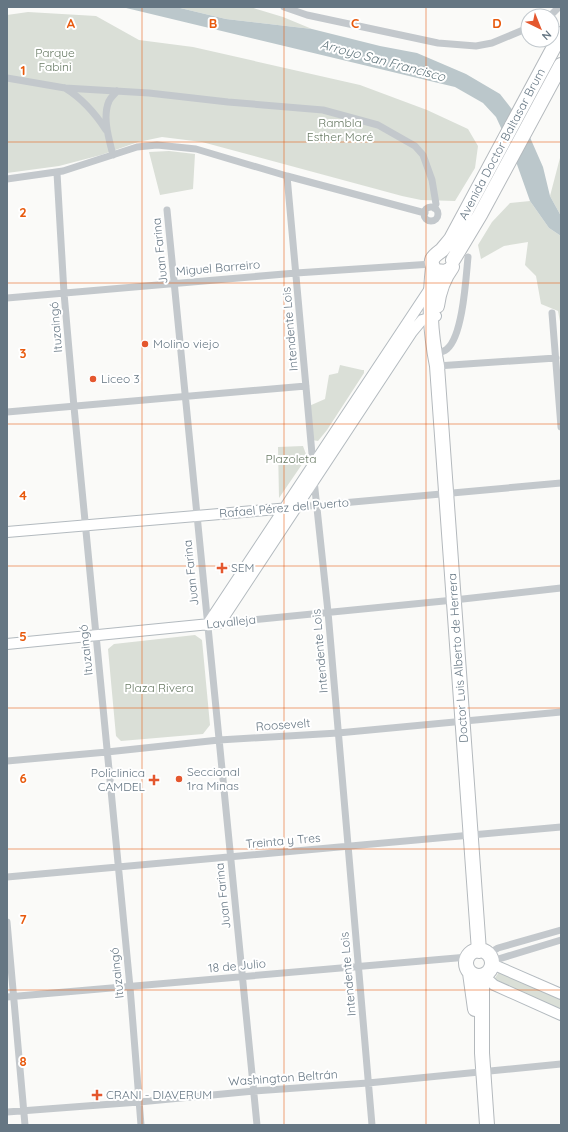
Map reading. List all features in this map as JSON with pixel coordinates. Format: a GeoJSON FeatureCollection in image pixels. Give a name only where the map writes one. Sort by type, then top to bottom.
{"type":"FeatureCollection","features":[{"type":"Feature","properties":{"kind":"highway","name":"Avenida Doctor Baltasar Brum"},"geometry":{"type":"LineString","coordinates":[[451,265],[474,210],[530,92],[561,34]]}},
{"type":"Feature","properties":{"kind":"highway","name":"Avenida Doctor Baltasar Brum"},"geometry":{"type":"LineString","coordinates":[[440,251],[474,210],[540,103],[561,65]]}},
{"type":"Feature","properties":{"kind":"highway"},"geometry":{"type":"LineString","coordinates":[[440,251],[448,253],[451,265],[445,272],[436,271],[432,266],[432,259],[435,254],[440,251]]}},
{"type":"Feature","properties":{"kind":"highway","name":"Doctor Luis Alberto de Herrera"},"geometry":{"type":"LineString","coordinates":[[433,317],[444,278],[451,265]]}},
{"type":"Feature","properties":{"kind":"highway","name":"Doctor Luis Alberto de Herrera"},"geometry":{"type":"LineString","coordinates":[[432,266],[431,287],[433,317],[438,360],[446,493],[471,836],[484,957],[467,965],[479,975]]}},
{"type":"Feature","properties":{"kind":"highway"},"geometry":{"type":"LineString","coordinates":[[484,957],[489,971],[479,975],[487,1125]]}},
{"type":"Feature","properties":{"kind":"main road"},"geometry":{"type":"LineString","coordinates":[[220,623],[314,482],[431,287]]}},
{"type":"Feature","properties":{"kind":"main road"},"geometry":{"type":"LineString","coordinates":[[207,625],[313,466],[393,351],[422,320],[433,317]]}},
{"type":"Feature","properties":{"kind":"main road","name":"Rafael Pérez del Puerto"},"geometry":{"type":"LineString","coordinates":[[7,532],[85,524],[298,507]]}},
{"type":"Feature","properties":{"kind":"main road","name":"Lavalleja"},"geometry":{"type":"LineString","coordinates":[[7,644],[220,623]]}},
{"type":"Feature","properties":{"kind":"main road"},"geometry":{"type":"LineString","coordinates":[[484,957],[561,994]]}},
{"type":"Feature","properties":{"kind":"main road"},"geometry":{"type":"LineString","coordinates":[[479,975],[494,985],[561,1015]]}},
{"type":"Feature","properties":{"kind":"street"},"geometry":{"type":"LineString","coordinates":[[284,7],[307,15],[438,42],[476,46],[492,43],[520,31]]}},
{"type":"Feature","properties":{"kind":"street"},"geometry":{"type":"LineString","coordinates":[[7,78],[65,88],[117,91],[322,110],[378,125],[415,146],[423,155],[432,180],[436,204],[434,208]]}},
{"type":"Feature","properties":{"kind":"street"},"geometry":{"type":"LineString","coordinates":[[65,88],[86,104],[107,130]]}},
{"type":"Feature","properties":{"kind":"street"},"geometry":{"type":"LineString","coordinates":[[113,155],[107,130],[107,111],[109,101],[117,91]]}},
{"type":"Feature","properties":{"kind":"street"},"geometry":{"type":"LineString","coordinates":[[7,179],[57,173],[137,147],[157,144],[196,149],[287,176],[425,213]]}},
{"type":"Feature","properties":{"kind":"street","name":"Ituzaingó"},"geometry":{"type":"LineString","coordinates":[[57,173],[64,293],[74,407],[117,868],[130,987],[141,1125]]}},
{"type":"Feature","properties":{"kind":"street","name":"Intendente Lois"},"geometry":{"type":"LineString","coordinates":[[287,176],[316,505],[328,612],[372,1125]]}},
{"type":"Feature","properties":{"kind":"street"},"geometry":{"type":"LineString","coordinates":[[425,213],[428,208],[434,208]]}},
{"type":"Feature","properties":{"kind":"street"},"geometry":{"type":"LineString","coordinates":[[425,213],[427,219],[430,221],[435,220],[438,213],[434,208]]}},
{"type":"Feature","properties":{"kind":"street","name":"Juan Farina"},"geometry":{"type":"LineString","coordinates":[[167,210],[257,1125]]}},
{"type":"Feature","properties":{"kind":"street"},"geometry":{"type":"LineString","coordinates":[[438,360],[452,342],[462,312],[468,257]]}},
{"type":"Feature","properties":{"kind":"street","name":"Miguel Barreiro"},"geometry":{"type":"LineString","coordinates":[[7,298],[296,273],[432,266]]}},
{"type":"Feature","properties":{"kind":"street"},"geometry":{"type":"LineString","coordinates":[[552,313],[561,427]]}},
{"type":"Feature","properties":{"kind":"street"},"geometry":{"type":"LineString","coordinates":[[438,360],[556,358]]}},
{"type":"Feature","properties":{"kind":"street"},"geometry":{"type":"LineString","coordinates":[[7,412],[306,386]]}},
{"type":"Feature","properties":{"kind":"street","name":"Rafael Pérez del Puerto"},"geometry":{"type":"LineString","coordinates":[[298,507],[561,483]]}},
{"type":"Feature","properties":{"kind":"street","name":"Lavalleja"},"geometry":{"type":"LineString","coordinates":[[220,623],[561,588]]}},
{"type":"Feature","properties":{"kind":"street","name":"Roosevelt"},"geometry":{"type":"LineString","coordinates":[[7,761],[218,740],[338,733],[463,720],[561,712]]}},
{"type":"Feature","properties":{"kind":"street","name":"Treinta y Tres"},"geometry":{"type":"LineString","coordinates":[[7,878],[561,827]]}},
{"type":"Feature","properties":{"kind":"street"},"geometry":{"type":"LineString","coordinates":[[7,922],[10,997],[25,1125]]}},
{"type":"Feature","properties":{"kind":"street"},"geometry":{"type":"LineString","coordinates":[[484,957],[498,948],[561,930]]}},
{"type":"Feature","properties":{"kind":"street"},"geometry":{"type":"LineString","coordinates":[[484,957],[561,940]]}},
{"type":"Feature","properties":{"kind":"street","name":"18 de Julio"},"geometry":{"type":"LineString","coordinates":[[10,997],[484,957]]}},
{"type":"Feature","properties":{"kind":"street","name":"Washington Beltrán"},"geometry":{"type":"LineString","coordinates":[[7,1112],[368,1083],[561,1064]]}},
{"type":"Feature","properties":{"kind":"green space"},"geometry":{"type":"Polygon","coordinates":[[[176,7],[250,7],[283,17],[312,29],[226,19],[176,7]]]}},
{"type":"Feature","properties":{"kind":"green space","name":"Rambla Esther Moré"},"geometry":{"type":"Polygon","coordinates":[[[28,12],[96,16],[139,40],[193,47],[360,85],[427,110],[468,129],[478,146],[475,168],[455,201],[421,200],[202,142],[162,137],[138,142],[101,155],[59,166],[7,173],[7,15],[28,12]]]}},
{"type":"Feature","properties":{"kind":"green space"},"geometry":{"type":"Polygon","coordinates":[[[169,151],[195,154],[193,189],[160,195],[149,152],[169,151]]]}},
{"type":"Feature","properties":{"kind":"green space"},"geometry":{"type":"Polygon","coordinates":[[[561,154],[561,216],[550,196],[561,154]]]}},
{"type":"Feature","properties":{"kind":"green space"},"geometry":{"type":"Polygon","coordinates":[[[530,201],[549,228],[561,236],[561,327],[558,311],[541,304],[536,276],[525,265],[528,242],[504,246],[481,259],[478,245],[492,222],[510,203],[530,201]]]}},
{"type":"Feature","properties":{"kind":"green space"},"geometry":{"type":"Polygon","coordinates":[[[340,365],[364,370],[364,373],[327,430],[318,441],[312,440],[309,406],[325,399],[329,375],[338,373],[340,365]]]}},
{"type":"Feature","properties":{"kind":"green space","name":"Plazoleta"},"geometry":{"type":"Polygon","coordinates":[[[303,446],[307,457],[279,498],[278,447],[303,446]]]}},
{"type":"Feature","properties":{"kind":"green space","name":"Plaza Rivera"},"geometry":{"type":"Polygon","coordinates":[[[195,635],[202,640],[210,725],[203,734],[121,741],[116,736],[108,649],[114,644],[195,635]]]}},
{"type":"Feature","properties":{"kind":"green space"},"geometry":{"type":"Polygon","coordinates":[[[499,972],[561,998],[561,1011],[495,982],[495,978],[499,972]]]}},
{"type":"Feature","properties":{"kind":"water","name":"Arroyo San Francisco"},"geometry":{"type":"Polygon","coordinates":[[[122,7],[176,7],[226,19],[312,29],[380,46],[417,53],[466,74],[500,94],[525,126],[543,167],[550,196],[561,216],[561,236],[549,228],[530,201],[514,156],[496,117],[483,103],[455,87],[122,7]]]}},
{"type":"Feature","properties":{"kind":"place","name":"Molino viejo"},"geometry":{"type":"Point","coordinates":[145,344]}},
{"type":"Feature","properties":{"kind":"place","name":"Liceo 3"},"geometry":{"type":"Point","coordinates":[93,379]}},
{"type":"Feature","properties":{"kind":"place","name":"SEM"},"geometry":{"type":"Point","coordinates":[222,568]}},
{"type":"Feature","properties":{"kind":"place","name":"Seccional 1ra Minas"},"geometry":{"type":"Point","coordinates":[179,779]}},
{"type":"Feature","properties":{"kind":"place","name":"Policlinica CAMDEL"},"geometry":{"type":"Point","coordinates":[154,780]}},
{"type":"Feature","properties":{"kind":"place","name":"CRANI - DIAVERUM"},"geometry":{"type":"Point","coordinates":[97,1095]}},
{"type":"Feature","properties":{"kind":"park label","name":"Parque Fabini"},"geometry":{"type":"Point","coordinates":[55,60]}}]}
